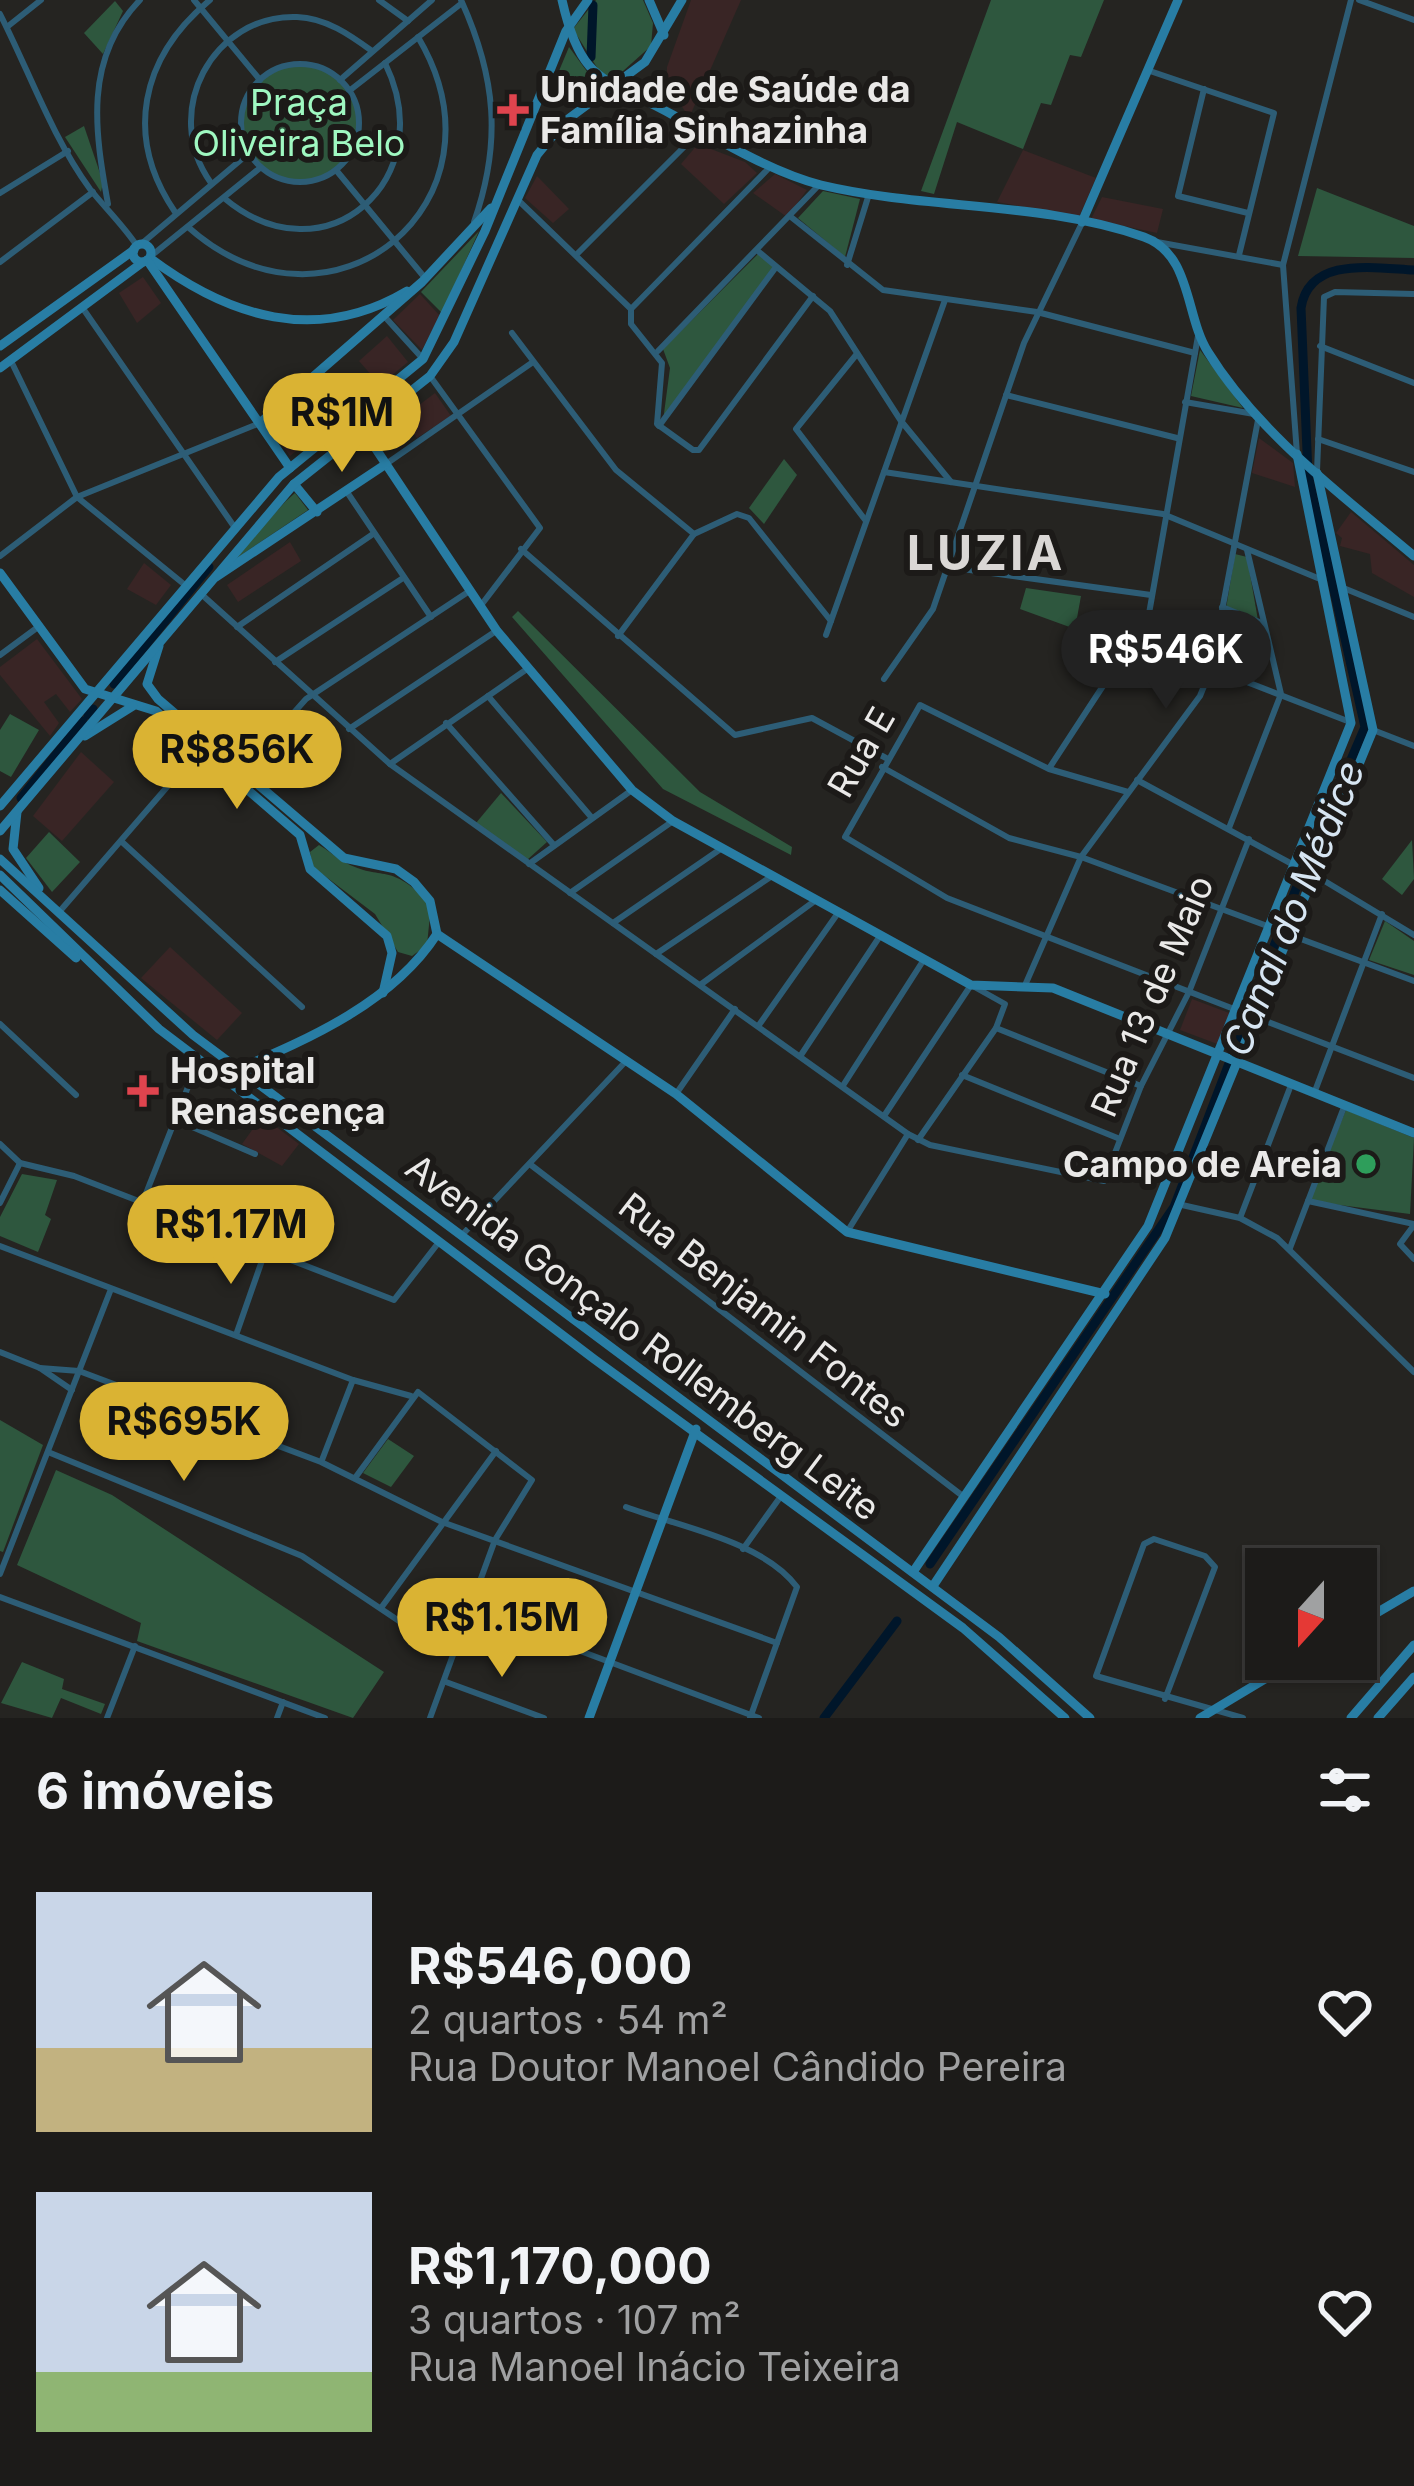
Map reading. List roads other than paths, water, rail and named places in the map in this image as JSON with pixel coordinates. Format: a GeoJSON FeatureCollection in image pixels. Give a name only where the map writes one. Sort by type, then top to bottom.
{"type":"FeatureCollection","features":[{"type":"Feature","properties":{"kind":"street"},"geometry":{"type":"LineString","coordinates":[[7,27],[41,0]]}},
{"type":"Feature","properties":{"kind":"street"},"geometry":{"type":"LineString","coordinates":[[108,204],[94,138],[95,107],[116,35],[140,0]]}},
{"type":"Feature","properties":{"kind":"street"},"geometry":{"type":"LineString","coordinates":[[194,0],[260,80]]}},
{"type":"Feature","properties":{"kind":"street"},"geometry":{"type":"LineString","coordinates":[[175,212],[150,168],[148,92],[173,36],[210,0]]}},
{"type":"Feature","properties":{"kind":"street"},"geometry":{"type":"LineString","coordinates":[[379,0],[408,21]]}},
{"type":"Feature","properties":{"kind":"street"},"geometry":{"type":"LineString","coordinates":[[340,80],[432,0]]}},
{"type":"Feature","properties":{"kind":"street"},"geometry":{"type":"LineString","coordinates":[[562,0],[566,31],[599,80],[820,184],[1082,222],[1283,265]]}},
{"type":"Feature","properties":{"kind":"street"},"geometry":{"type":"LineString","coordinates":[[2,803],[233,525],[290,468],[423,359],[498,200],[566,31],[588,0]]}},
{"type":"Feature","properties":{"kind":"street"},"geometry":{"type":"LineString","coordinates":[[649,0],[664,35]]}},
{"type":"Feature","properties":{"kind":"street"},"geometry":{"type":"LineString","coordinates":[[0,831],[293,484],[430,376],[454,342],[537,155],[556,130],[628,76],[664,35],[682,0]]}},
{"type":"Feature","properties":{"kind":"street"},"geometry":{"type":"LineString","coordinates":[[884,679],[921,634],[1037,312],[1082,222],[1178,0]]}},
{"type":"Feature","properties":{"kind":"street"},"geometry":{"type":"LineString","coordinates":[[914,1572],[1105,1294],[1160,1202],[1352,723],[1298,455],[1283,265],[1355,0],[1414,20]]}},
{"type":"Feature","properties":{"kind":"street"},"geometry":{"type":"LineString","coordinates":[[349,91],[462,2],[490,76],[495,115],[494,154],[471,230]]}},
{"type":"Feature","properties":{"kind":"street"},"geometry":{"type":"LineString","coordinates":[[0,14],[93,193],[108,204],[148,259],[290,468]]}},
{"type":"Feature","properties":{"kind":"street"},"geometry":{"type":"LineString","coordinates":[[211,182],[189,139],[188,112],[196,88],[228,41],[277,19],[298,16],[345,32],[373,51]]}},
{"type":"Feature","properties":{"kind":"street"},"geometry":{"type":"LineString","coordinates":[[188,227],[240,262],[302,275],[351,267],[395,243],[430,198],[446,144],[442,88],[418,37]]}},
{"type":"Feature","properties":{"kind":"street"},"geometry":{"type":"LineString","coordinates":[[224,198],[255,220],[293,229],[331,224],[365,206],[389,178],[403,140],[404,114],[385,63]]}},
{"type":"Feature","properties":{"kind":"street"},"geometry":{"type":"LineString","coordinates":[[300,64],[340,80],[349,91],[358,133],[336,170],[306,182],[290,181],[261,167],[249,153],[241,114],[260,80],[300,64]]}},
{"type":"Feature","properties":{"kind":"street"},"geometry":{"type":"LineString","coordinates":[[1147,70],[1271,110],[1274,116],[1239,255]]}},
{"type":"Feature","properties":{"kind":"street"},"geometry":{"type":"LineString","coordinates":[[1204,88],[1176,190],[1183,199],[1247,213]]}},
{"type":"Feature","properties":{"kind":"street"},"geometry":{"type":"LineString","coordinates":[[578,254],[701,130]]}},
{"type":"Feature","properties":{"kind":"street"},"geometry":{"type":"LineString","coordinates":[[0,193],[68,151]]}},
{"type":"Feature","properties":{"kind":"street"},"geometry":{"type":"LineString","coordinates":[[1,343],[137,247],[249,153]]}},
{"type":"Feature","properties":{"kind":"street"},"geometry":{"type":"LineString","coordinates":[[631,309],[772,164]]}},
{"type":"Feature","properties":{"kind":"street"},"geometry":{"type":"LineString","coordinates":[[0,368],[84,310],[261,167]]}},
{"type":"Feature","properties":{"kind":"street"},"geometry":{"type":"LineString","coordinates":[[336,170],[424,280]]}},
{"type":"Feature","properties":{"kind":"street"},"geometry":{"type":"LineString","coordinates":[[658,351],[820,184]]}},
{"type":"Feature","properties":{"kind":"street"},"geometry":{"type":"LineString","coordinates":[[0,262],[93,193]]}},
{"type":"Feature","properties":{"kind":"street"},"geometry":{"type":"LineString","coordinates":[[847,265],[869,193]]}},
{"type":"Feature","properties":{"kind":"street"},"geometry":{"type":"LineString","coordinates":[[0,556],[77,497],[260,423],[385,317],[498,200]]}},
{"type":"Feature","properties":{"kind":"street"},"geometry":{"type":"LineString","coordinates":[[518,200],[631,309],[632,324],[658,351],[664,370],[659,426]]}},
{"type":"Feature","properties":{"kind":"street"},"geometry":{"type":"LineString","coordinates":[[791,217],[883,290],[1037,312],[1195,353]]}},
{"type":"Feature","properties":{"kind":"street"},"geometry":{"type":"LineString","coordinates":[[1154,241],[1177,265],[1198,333],[1258,415],[1414,556]]}},
{"type":"Feature","properties":{"kind":"street"},"geometry":{"type":"LineString","coordinates":[[759,252],[838,321],[901,421],[951,482]]}},
{"type":"Feature","properties":{"kind":"street"},"geometry":{"type":"LineString","coordinates":[[148,259],[203,294],[274,320],[305,322],[368,310],[424,280]]}},
{"type":"Feature","properties":{"kind":"street"},"geometry":{"type":"LineString","coordinates":[[659,426],[776,267]]}},
{"type":"Feature","properties":{"kind":"street"},"geometry":{"type":"LineString","coordinates":[[932,1586],[1137,1293],[1182,1205],[1252,1016],[1372,730],[1316,472],[1322,303],[1335,292],[1414,294]]}},
{"type":"Feature","properties":{"kind":"street"},"geometry":{"type":"LineString","coordinates":[[659,426],[699,450],[813,296]]}},
{"type":"Feature","properties":{"kind":"street"},"geometry":{"type":"LineString","coordinates":[[826,635],[945,300]]}},
{"type":"Feature","properties":{"kind":"street"},"geometry":{"type":"LineString","coordinates":[[84,310],[233,525]]}},
{"type":"Feature","properties":{"kind":"street"},"geometry":{"type":"LineString","coordinates":[[385,317],[423,359]]}},
{"type":"Feature","properties":{"kind":"street"},"geometry":{"type":"LineString","coordinates":[[512,333],[616,470],[694,534]]}},
{"type":"Feature","properties":{"kind":"street"},"geometry":{"type":"LineString","coordinates":[[1198,333],[1163,514],[1145,645],[1414,746]]}},
{"type":"Feature","properties":{"kind":"street"},"geometry":{"type":"LineString","coordinates":[[1320,346],[1414,383]]}},
{"type":"Feature","properties":{"kind":"street"},"geometry":{"type":"LineString","coordinates":[[856,355],[796,429],[866,521]]}},
{"type":"Feature","properties":{"kind":"street"},"geometry":{"type":"LineString","coordinates":[[11,361],[77,497],[185,584]]}},
{"type":"Feature","properties":{"kind":"street"},"geometry":{"type":"LineString","coordinates":[[209,581],[533,362]]}},
{"type":"Feature","properties":{"kind":"street"},"geometry":{"type":"LineString","coordinates":[[199,593],[390,764],[918,1140],[996,1028],[1005,1004],[673,821],[632,790],[496,631],[354,416],[321,374]]}},
{"type":"Feature","properties":{"kind":"street"},"geometry":{"type":"LineString","coordinates":[[430,376],[538,524],[537,535],[482,604]]}},
{"type":"Feature","properties":{"kind":"street"},"geometry":{"type":"LineString","coordinates":[[1004,395],[1177,438]]}},
{"type":"Feature","properties":{"kind":"street"},"geometry":{"type":"LineString","coordinates":[[1184,402],[1258,415]]}},
{"type":"Feature","properties":{"kind":"street"},"geometry":{"type":"LineString","coordinates":[[1026,983],[1081,856],[1192,712],[1210,669],[1258,415]]}},
{"type":"Feature","properties":{"kind":"street"},"geometry":{"type":"LineString","coordinates":[[1318,439],[1414,472]]}},
{"type":"Feature","properties":{"kind":"street"},"geometry":{"type":"LineString","coordinates":[[884,472],[1163,514],[1320,579]]}},
{"type":"Feature","properties":{"kind":"street"},"geometry":{"type":"LineString","coordinates":[[293,484],[317,512]]}},
{"type":"Feature","properties":{"kind":"street"},"geometry":{"type":"LineString","coordinates":[[346,492],[431,617]]}},
{"type":"Feature","properties":{"kind":"street"},"geometry":{"type":"LineString","coordinates":[[618,636],[694,534],[744,514],[831,621]]}},
{"type":"Feature","properties":{"kind":"street"},"geometry":{"type":"LineString","coordinates":[[237,627],[373,535]]}},
{"type":"Feature","properties":{"kind":"street"},"geometry":{"type":"LineString","coordinates":[[521,550],[735,735],[812,718],[1010,838],[1081,856],[1270,927]]}},
{"type":"Feature","properties":{"kind":"street"},"geometry":{"type":"LineString","coordinates":[[1229,828],[1281,694],[1247,550]]}},
{"type":"Feature","properties":{"kind":"street"},"geometry":{"type":"LineString","coordinates":[[948,567],[1151,595]]}},
{"type":"Feature","properties":{"kind":"street"},"geometry":{"type":"LineString","coordinates":[[0,573],[94,694],[150,707],[174,718],[243,770],[344,858],[396,869],[430,901],[437,934],[676,1094],[848,1232],[871,1242],[1105,1294]]}},
{"type":"Feature","properties":{"kind":"street"},"geometry":{"type":"LineString","coordinates":[[275,662],[403,578]]}},
{"type":"Feature","properties":{"kind":"street"},"geometry":{"type":"LineString","coordinates":[[1341,587],[1414,619]]}},
{"type":"Feature","properties":{"kind":"street"},"geometry":{"type":"LineString","coordinates":[[243,770],[312,694],[471,590]]}},
{"type":"Feature","properties":{"kind":"street"},"geometry":{"type":"LineString","coordinates":[[1222,607],[1262,623]]}},
{"type":"Feature","properties":{"kind":"street"},"geometry":{"type":"LineString","coordinates":[[0,655],[38,627]]}},
{"type":"Feature","properties":{"kind":"street"},"geometry":{"type":"LineString","coordinates":[[349,729],[496,631]]}},
{"type":"Feature","properties":{"kind":"street"},"geometry":{"type":"LineString","coordinates":[[161,639],[147,684],[202,748],[300,835],[313,872],[382,928],[392,953],[383,993]]}},
{"type":"Feature","properties":{"kind":"street"},"geometry":{"type":"LineString","coordinates":[[1049,769],[1120,660]]}},
{"type":"Feature","properties":{"kind":"street"},"geometry":{"type":"LineString","coordinates":[[390,764],[527,668]]}},
{"type":"Feature","properties":{"kind":"street"},"geometry":{"type":"LineString","coordinates":[[488,695],[592,818]]}},
{"type":"Feature","properties":{"kind":"street","name":"Rua E"},"geometry":{"type":"LineString","coordinates":[[1012,749],[924,705],[884,763],[847,831],[847,841],[947,898],[1045,937]]}},
{"type":"Feature","properties":{"kind":"street"},"geometry":{"type":"LineString","coordinates":[[80,738],[133,706]]}},
{"type":"Feature","properties":{"kind":"street"},"geometry":{"type":"LineString","coordinates":[[446,723],[553,844]]}},
{"type":"Feature","properties":{"kind":"street"},"geometry":{"type":"LineString","coordinates":[[1017,740],[1012,749],[1049,769],[1129,792]]}},
{"type":"Feature","properties":{"kind":"street"},"geometry":{"type":"LineString","coordinates":[[60,910],[202,748]]}},
{"type":"Feature","properties":{"kind":"street"},"geometry":{"type":"LineString","coordinates":[[1137,780],[1296,867]]}},
{"type":"Feature","properties":{"kind":"street"},"geometry":{"type":"LineString","coordinates":[[529,864],[632,790]]}},
{"type":"Feature","properties":{"kind":"street"},"geometry":{"type":"LineString","coordinates":[[17,812],[13,849],[25,873],[94,947]]}},
{"type":"Feature","properties":{"kind":"street"},"geometry":{"type":"LineString","coordinates":[[570,893],[673,821]]}},
{"type":"Feature","properties":{"kind":"street","name":"Rua 13 de Maio"},"geometry":{"type":"LineString","coordinates":[[918,1140],[1100,1182],[1107,1175],[1141,1086],[1190,992],[1249,839]]}},
{"type":"Feature","properties":{"kind":"street"},"geometry":{"type":"LineString","coordinates":[[121,841],[302,1006]]}},
{"type":"Feature","properties":{"kind":"street"},"geometry":{"type":"LineString","coordinates":[[306,856],[324,843]]}},
{"type":"Feature","properties":{"kind":"street"},"geometry":{"type":"LineString","coordinates":[[613,923],[722,848]]}},
{"type":"Feature","properties":{"kind":"street"},"geometry":{"type":"LineString","coordinates":[[0,850],[13,849]]}},
{"type":"Feature","properties":{"kind":"street","name":"Avenida Gonçalo Rollemberg Leite"},"geometry":{"type":"LineString","coordinates":[[0,859],[98,972],[199,1059],[963,1628],[1066,1718]]}},
{"type":"Feature","properties":{"kind":"street"},"geometry":{"type":"LineString","coordinates":[[1310,872],[1414,934]]}},
{"type":"Feature","properties":{"kind":"street"},"geometry":{"type":"LineString","coordinates":[[0,875],[61,926]]}},
{"type":"Feature","properties":{"kind":"street"},"geometry":{"type":"LineString","coordinates":[[655,954],[772,876]]}},
{"type":"Feature","properties":{"kind":"street"},"geometry":{"type":"LineString","coordinates":[[0,890],[98,972]]}},
{"type":"Feature","properties":{"kind":"street"},"geometry":{"type":"LineString","coordinates":[[700,985],[816,900]]}},
{"type":"Feature","properties":{"kind":"street"},"geometry":{"type":"LineString","coordinates":[[759,1025],[838,913]]}},
{"type":"Feature","properties":{"kind":"street"},"geometry":{"type":"LineString","coordinates":[[1315,1091],[1382,914]]}},
{"type":"Feature","properties":{"kind":"street","name":"Avenida Gonçalo Rollemberg Leite"},"geometry":{"type":"LineString","coordinates":[[61,926],[94,947],[259,1085],[1000,1637],[1090,1718]]}},
{"type":"Feature","properties":{"kind":"street"},"geometry":{"type":"LineString","coordinates":[[238,1069],[383,993],[422,956],[437,934]]}},
{"type":"Feature","properties":{"kind":"street"},"geometry":{"type":"LineString","coordinates":[[1286,934],[1414,980]]}},
{"type":"Feature","properties":{"kind":"street"},"geometry":{"type":"LineString","coordinates":[[801,1055],[880,936]]}},
{"type":"Feature","properties":{"kind":"street"},"geometry":{"type":"LineString","coordinates":[[1045,937],[1237,1010]]}},
{"type":"Feature","properties":{"kind":"street"},"geometry":{"type":"LineString","coordinates":[[392,953],[406,961],[422,956]]}},
{"type":"Feature","properties":{"kind":"street"},"geometry":{"type":"LineString","coordinates":[[843,1085],[923,961]]}},
{"type":"Feature","properties":{"kind":"street"},"geometry":{"type":"LineString","coordinates":[[971,985],[1026,983],[1053,988],[1414,1132]]}},
{"type":"Feature","properties":{"kind":"street"},"geometry":{"type":"LineString","coordinates":[[884,1116],[971,985]]}},
{"type":"Feature","properties":{"kind":"street"},"geometry":{"type":"LineString","coordinates":[[676,1094],[735,1009]]}},
{"type":"Feature","properties":{"kind":"street"},"geometry":{"type":"LineString","coordinates":[[1252,1016],[1414,1078]]}},
{"type":"Feature","properties":{"kind":"street"},"geometry":{"type":"LineString","coordinates":[[0,1024],[76,1095]]}},
{"type":"Feature","properties":{"kind":"street"},"geometry":{"type":"LineString","coordinates":[[996,1028],[1141,1086]]}},
{"type":"Feature","properties":{"kind":"street"},"geometry":{"type":"LineString","coordinates":[[259,1085],[267,1057]]}},
{"type":"Feature","properties":{"kind":"street"},"geometry":{"type":"LineString","coordinates":[[142,1202],[199,1059]]}},
{"type":"Feature","properties":{"kind":"street"},"geometry":{"type":"LineString","coordinates":[[462,1235],[627,1060]]}},
{"type":"Feature","properties":{"kind":"street"},"geometry":{"type":"LineString","coordinates":[[961,1075],[1120,1139]]}},
{"type":"Feature","properties":{"kind":"street"},"geometry":{"type":"LineString","coordinates":[[1240,1218],[1292,1082]]}},
{"type":"Feature","properties":{"kind":"street"},"geometry":{"type":"LineString","coordinates":[[1290,1248],[1346,1104]]}},
{"type":"Feature","properties":{"kind":"street"},"geometry":{"type":"LineString","coordinates":[[176,1120],[255,1154]]}},
{"type":"Feature","properties":{"kind":"street"},"geometry":{"type":"LineString","coordinates":[[848,1232],[908,1134]]}},
{"type":"Feature","properties":{"kind":"street"},"geometry":{"type":"LineString","coordinates":[[0,1144],[20,1163],[142,1202],[394,1300],[440,1240]]}},
{"type":"Feature","properties":{"kind":"street"},"geometry":{"type":"LineString","coordinates":[[0,1203],[20,1163]]}},
{"type":"Feature","properties":{"kind":"street","name":"Rua Benjamin Fontes"},"geometry":{"type":"LineString","coordinates":[[531,1165],[964,1497]]}},
{"type":"Feature","properties":{"kind":"street"},"geometry":{"type":"LineString","coordinates":[[1308,1201],[1414,1224],[1401,1241],[1414,1259]]}},
{"type":"Feature","properties":{"kind":"street"},"geometry":{"type":"LineString","coordinates":[[1182,1205],[1240,1218],[1290,1248],[1414,1372]]}},
{"type":"Feature","properties":{"kind":"street"},"geometry":{"type":"LineString","coordinates":[[0,1246],[353,1380],[412,1394],[496,1450],[532,1482],[495,1540],[430,1718]]}},
{"type":"Feature","properties":{"kind":"street"},"geometry":{"type":"LineString","coordinates":[[236,1335],[265,1252]]}},
{"type":"Feature","properties":{"kind":"street"},"geometry":{"type":"LineString","coordinates":[[0,1574],[111,1289]]}},
{"type":"Feature","properties":{"kind":"street"},"geometry":{"type":"LineString","coordinates":[[0,1352],[40,1368],[72,1390]]}},
{"type":"Feature","properties":{"kind":"street"},"geometry":{"type":"LineString","coordinates":[[40,1368],[79,1371],[321,1462],[442,1522],[778,1643]]}},
{"type":"Feature","properties":{"kind":"street"},"geometry":{"type":"LineString","coordinates":[[321,1462],[353,1380]]}},
{"type":"Feature","properties":{"kind":"street"},"geometry":{"type":"LineString","coordinates":[[356,1478],[412,1394]]}},
{"type":"Feature","properties":{"kind":"street"},"geometry":{"type":"LineString","coordinates":[[590,1718],[700,1412]]}},
{"type":"Feature","properties":{"kind":"street"},"geometry":{"type":"LineString","coordinates":[[381,1608],[496,1450]]}},
{"type":"Feature","properties":{"kind":"street"},"geometry":{"type":"LineString","coordinates":[[48,1453],[302,1556],[411,1629]]}},
{"type":"Feature","properties":{"kind":"street"},"geometry":{"type":"LineString","coordinates":[[742,1550],[781,1496]]}},
{"type":"Feature","properties":{"kind":"street"},"geometry":{"type":"LineString","coordinates":[[471,1610],[754,1717],[797,1587],[775,1566],[742,1550],[626,1507]]}},
{"type":"Feature","properties":{"kind":"street"},"geometry":{"type":"LineString","coordinates":[[1165,1699],[1213,1560],[1154,1539],[1144,1544],[1096,1673],[1205,1715],[1244,1718]]}},
{"type":"Feature","properties":{"kind":"street"},"geometry":{"type":"LineString","coordinates":[[1377,1613],[1414,1591]]}},
{"type":"Feature","properties":{"kind":"street"},"geometry":{"type":"LineString","coordinates":[[0,1597],[325,1718]]}},
{"type":"Feature","properties":{"kind":"street"},"geometry":{"type":"LineString","coordinates":[[963,1628],[996,1648],[1002,1645],[1000,1637]]}},
{"type":"Feature","properties":{"kind":"street"},"geometry":{"type":"LineString","coordinates":[[1351,1718],[1414,1645]]}},
{"type":"Feature","properties":{"kind":"street"},"geometry":{"type":"LineString","coordinates":[[107,1718],[135,1646]]}},
{"type":"Feature","properties":{"kind":"street"},"geometry":{"type":"LineString","coordinates":[[1378,1718],[1414,1677]]}},
{"type":"Feature","properties":{"kind":"street"},"geometry":{"type":"LineString","coordinates":[[1205,1715],[1263,1680]]}},
{"type":"Feature","properties":{"kind":"street"},"geometry":{"type":"LineString","coordinates":[[445,1682],[544,1718]]}},
{"type":"Feature","properties":{"kind":"street"},"geometry":{"type":"LineString","coordinates":[[277,1718],[284,1702]]}},
{"type":"Feature","properties":{"kind":"waterway"},"geometry":{"type":"LineString","coordinates":[[591,57],[593,5]]}},
{"type":"Feature","properties":{"kind":"waterway","name":"Canal do Médice"},"geometry":{"type":"LineString","coordinates":[[930,1564],[1174,1207],[1302,873],[1365,727],[1308,475],[1301,308],[1316,280],[1330,273],[1363,267],[1414,270]]}},
{"type":"Feature","properties":{"kind":"waterway"},"geometry":{"type":"LineString","coordinates":[[114,684],[209,567]]}},
{"type":"Feature","properties":{"kind":"waterway"},"geometry":{"type":"LineString","coordinates":[[88,715],[93,709]]}},
{"type":"Feature","properties":{"kind":"waterway"},"geometry":{"type":"LineString","coordinates":[[21,798],[83,721]]}},
{"type":"Feature","properties":{"kind":"waterway"},"geometry":{"type":"LineString","coordinates":[[824,1718],[897,1621]]}},
{"type":"Feature","properties":{"kind":"place","name":"Unidade de Saúde da Família Sinhazinha"},"geometry":{"type":"Point","coordinates":[513,110]}},
{"type":"Feature","properties":{"kind":"place","name":"Hospital Renascença"},"geometry":{"type":"Point","coordinates":[143,1091]}},
{"type":"Feature","properties":{"kind":"place","name":"Campo de Areia"},"geometry":{"type":"Point","coordinates":[1366,1164]}},
{"type":"Feature","properties":{"kind":"district","name":"LUZIA"},"geometry":{"type":"Point","coordinates":[986,552]}},
{"type":"Feature","properties":{"kind":"park label","name":"Praça Oliveira Belo"},"geometry":{"type":"Point","coordinates":[299,122]}}]}
